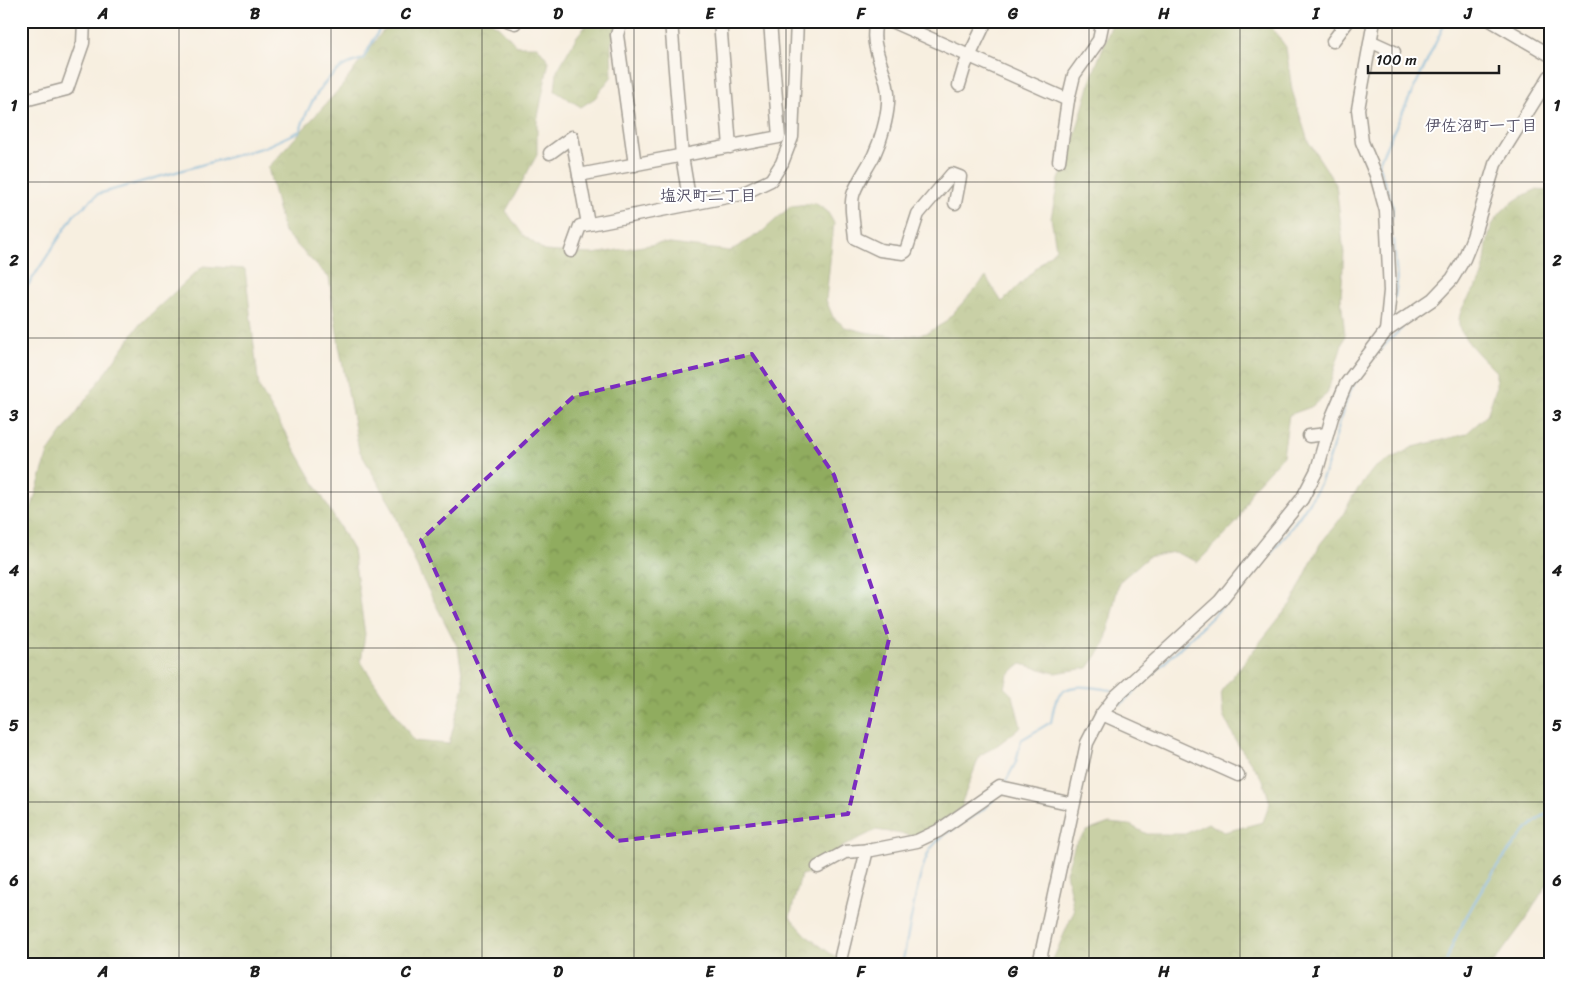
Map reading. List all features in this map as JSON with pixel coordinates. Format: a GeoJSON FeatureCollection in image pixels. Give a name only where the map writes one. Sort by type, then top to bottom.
{"type":"FeatureCollection","features":[{"type":"Feature","properties":{"kind":"street"},"geometry":{"type":"LineString","coordinates":[[21,101],[67,89],[83,43],[84,21]]}},
{"type":"Feature","properties":{"kind":"street"},"geometry":{"type":"LineString","coordinates":[[621,21],[617,34],[635,165]]}},
{"type":"Feature","properties":{"kind":"street"},"geometry":{"type":"LineString","coordinates":[[671,21],[682,156],[690,204]]}},
{"type":"Feature","properties":{"kind":"street"},"geometry":{"type":"LineString","coordinates":[[720,21],[730,147]]}},
{"type":"Feature","properties":{"kind":"street"},"geometry":{"type":"LineString","coordinates":[[579,175],[779,137],[770,21]]}},
{"type":"Feature","properties":{"kind":"street"},"geometry":{"type":"LineString","coordinates":[[571,251],[580,226],[742,194],[771,180],[777,172],[792,137],[797,21]]}},
{"type":"Feature","properties":{"kind":"street"},"geometry":{"type":"LineString","coordinates":[[877,21],[873,31],[874,41],[887,78],[888,104],[875,154],[852,199],[855,238],[880,250],[903,254],[908,245],[918,214],[952,174],[960,177],[954,203]]}},
{"type":"Feature","properties":{"kind":"street"},"geometry":{"type":"LineString","coordinates":[[891,21],[1068,100]]}},
{"type":"Feature","properties":{"kind":"street"},"geometry":{"type":"LineString","coordinates":[[960,85],[970,56],[986,21]]}},
{"type":"Feature","properties":{"kind":"street"},"geometry":{"type":"LineString","coordinates":[[1059,161],[1068,100],[1074,75],[1099,40],[1103,21]]}},
{"type":"Feature","properties":{"kind":"street"},"geometry":{"type":"LineString","coordinates":[[1333,41],[1348,21]]}},
{"type":"Feature","properties":{"kind":"street"},"geometry":{"type":"LineString","coordinates":[[1374,21],[1372,42],[1358,110],[1362,142],[1376,175],[1386,211],[1390,291],[1386,331]]}},
{"type":"Feature","properties":{"kind":"street"},"geometry":{"type":"LineString","coordinates":[[1492,21],[1550,55]]}},
{"type":"Feature","properties":{"kind":"street"},"geometry":{"type":"LineString","coordinates":[[1372,42],[1394,52]]}},
{"type":"Feature","properties":{"kind":"street"},"geometry":{"type":"LineString","coordinates":[[1039,964],[1087,743],[1102,714],[1115,698],[1220,601],[1266,547],[1309,488],[1339,396],[1346,384],[1386,331],[1433,299],[1452,279],[1464,259],[1473,237],[1495,164],[1550,76]]}},
{"type":"Feature","properties":{"kind":"street"},"geometry":{"type":"LineString","coordinates":[[550,153],[572,137],[588,224]]}},
{"type":"Feature","properties":{"kind":"street"},"geometry":{"type":"LineString","coordinates":[[1309,436],[1327,434]]}},
{"type":"Feature","properties":{"kind":"street"},"geometry":{"type":"LineString","coordinates":[[1102,714],[1238,775]]}},
{"type":"Feature","properties":{"kind":"street"},"geometry":{"type":"LineString","coordinates":[[818,867],[846,852],[917,841],[938,831],[1000,788],[1073,804]]}},
{"type":"Feature","properties":{"kind":"street"},"geometry":{"type":"LineString","coordinates":[[841,956],[868,850]]}},
{"type":"Feature","properties":{"kind":"highlighted area"},"geometry":{"type":"Polygon","coordinates":[[[752,354],[834,475],[889,639],[848,814],[617,841],[513,740],[421,540],[574,396],[752,354]]]}},
{"type":"Feature","properties":{"kind":"green space"},"geometry":{"type":"Polygon","coordinates":[[[400,21],[490,21],[499,27],[517,46],[537,46],[549,61],[537,122],[537,155],[506,211],[523,235],[545,251],[593,254],[662,243],[730,251],[763,231],[791,206],[815,203],[827,211],[834,223],[826,300],[833,317],[845,327],[901,337],[927,333],[944,323],[986,277],[1002,302],[1056,248],[1051,218],[1058,182],[1070,153],[1091,79],[1113,21],[1267,21],[1286,47],[1292,90],[1308,141],[1336,184],[1344,253],[1341,298],[1345,335],[1327,394],[1311,407],[1289,415],[1283,456],[1253,488],[1238,521],[1198,562],[1174,552],[1148,557],[1119,582],[1105,644],[1088,668],[1055,673],[1021,664],[1008,675],[1005,688],[1013,696],[1021,727],[995,747],[980,755],[962,802],[963,806],[945,822],[914,836],[876,830],[842,847],[821,870],[801,875],[790,917],[808,937],[845,964],[21,964],[21,543],[48,452],[140,324],[203,266],[245,269],[259,387],[353,550],[365,634],[361,662],[414,741],[449,744],[464,686],[458,648],[420,574],[392,507],[359,450],[339,346],[329,278],[284,232],[268,168],[342,86],[382,32],[400,21]]]}},
{"type":"Feature","properties":{"kind":"green space"},"geometry":{"type":"Polygon","coordinates":[[[590,21],[617,21],[611,46],[612,76],[595,98],[581,107],[555,91],[557,71],[577,36],[590,21]]]}},
{"type":"Feature","properties":{"kind":"green space"},"geometry":{"type":"Polygon","coordinates":[[[1535,190],[1550,191],[1550,879],[1524,922],[1493,964],[1051,964],[1074,911],[1066,872],[1075,844],[1087,831],[1109,823],[1130,825],[1147,834],[1185,834],[1208,823],[1224,832],[1263,822],[1270,803],[1263,780],[1237,743],[1223,715],[1221,691],[1292,602],[1320,544],[1341,518],[1354,494],[1374,468],[1413,447],[1466,434],[1487,415],[1496,388],[1496,372],[1474,350],[1464,336],[1459,325],[1459,319],[1463,307],[1481,278],[1489,235],[1494,222],[1517,199],[1535,190]]]}},
{"type":"Feature","properties":{"kind":"waterway"},"geometry":{"type":"LineString","coordinates":[[21,296],[74,215],[98,194],[265,147],[300,131],[311,104],[322,86],[344,66],[363,59],[384,21]]}},
{"type":"Feature","properties":{"kind":"waterway"},"geometry":{"type":"LineString","coordinates":[[1392,218],[1393,206],[1378,164],[1446,21]]}},
{"type":"Feature","properties":{"kind":"waterway"},"geometry":{"type":"LineString","coordinates":[[1394,240],[1397,282],[1395,297]]}},
{"type":"Feature","properties":{"kind":"waterway"},"geometry":{"type":"LineString","coordinates":[[1121,704],[1198,631],[1248,580],[1293,525],[1313,496],[1324,474],[1343,412],[1356,380],[1370,361],[1402,328],[1400,326]]}},
{"type":"Feature","properties":{"kind":"waterway"},"geometry":{"type":"LineString","coordinates":[[1005,783],[1016,762],[1021,740],[1051,722],[1055,704],[1061,693],[1074,687],[1111,690]]}},
{"type":"Feature","properties":{"kind":"waterway"},"geometry":{"type":"LineString","coordinates":[[902,964],[918,884],[927,856],[932,847],[946,834],[979,813],[993,800]]}},
{"type":"Feature","properties":{"kind":"waterway"},"geometry":{"type":"LineString","coordinates":[[1446,964],[1460,928],[1489,879],[1522,835],[1537,820],[1550,813]]}},
{"type":"Feature","properties":{"kind":"district","name":"伊佐沼町一丁目"},"geometry":{"type":"Point","coordinates":[1481,125]}},
{"type":"Feature","properties":{"kind":"district","name":"塩沢町二丁目"},"geometry":{"type":"Point","coordinates":[708,195]}}]}
